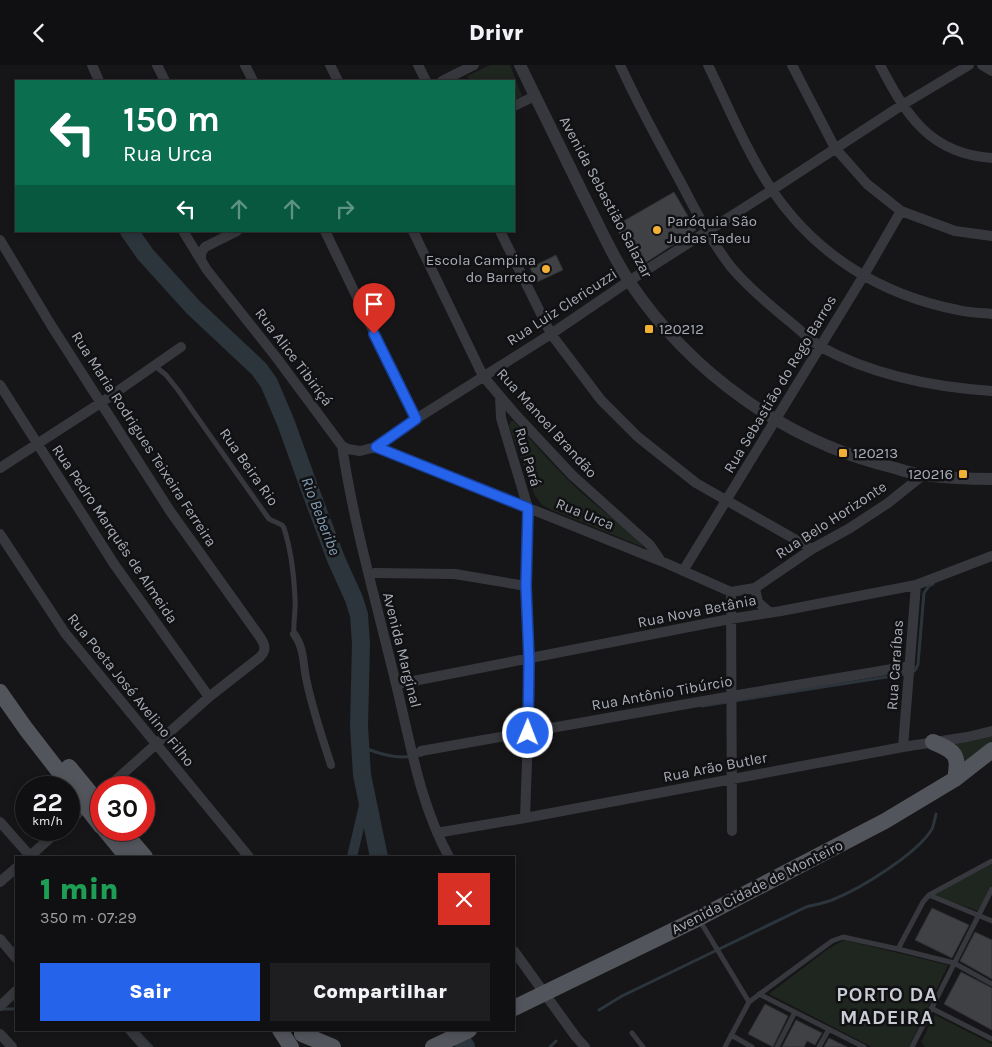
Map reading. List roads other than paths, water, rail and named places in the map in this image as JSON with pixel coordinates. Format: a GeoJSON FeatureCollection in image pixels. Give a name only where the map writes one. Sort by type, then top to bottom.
{"type":"FeatureCollection","features":[{"type":"Feature","properties":{"kind":"main road"},"geometry":{"type":"LineString","coordinates":[[0,678],[33,724],[90,794]]}},
{"type":"Feature","properties":{"kind":"main road"},"geometry":{"type":"LineString","coordinates":[[0,692],[26,729],[90,795]]}},
{"type":"Feature","properties":{"kind":"main road"},"geometry":{"type":"LineString","coordinates":[[933,743],[950,749],[955,755],[958,763],[955,779]]}},
{"type":"Feature","properties":{"kind":"main road","name":"Avenida Cidade de Monteiro"},"geometry":{"type":"LineString","coordinates":[[520,1005],[699,918],[885,821],[955,779],[992,750]]}},
{"type":"Feature","properties":{"kind":"main road"},"geometry":{"type":"LineString","coordinates":[[114,841],[126,856]]}},
{"type":"Feature","properties":{"kind":"main road"},"geometry":{"type":"LineString","coordinates":[[131,841],[144,856]]}},
{"type":"Feature","properties":{"kind":"main road"},"geometry":{"type":"LineString","coordinates":[[280,1031],[287,1046]]}},
{"type":"Feature","properties":{"kind":"main road"},"geometry":{"type":"LineString","coordinates":[[434,1047],[467,1031]]}},
{"type":"Feature","properties":{"kind":"main road"},"geometry":{"type":"LineString","coordinates":[[301,1032],[322,1045]]}},
{"type":"Feature","properties":{"kind":"street"},"geometry":{"type":"LineString","coordinates":[[92,65],[99,80]]}},
{"type":"Feature","properties":{"kind":"street"},"geometry":{"type":"LineString","coordinates":[[157,65],[164,80]]}},
{"type":"Feature","properties":{"kind":"street"},"geometry":{"type":"LineString","coordinates":[[245,65],[252,80]]}},
{"type":"Feature","properties":{"kind":"street"},"geometry":{"type":"LineString","coordinates":[[330,65],[338,80]]}},
{"type":"Feature","properties":{"kind":"street"},"geometry":{"type":"LineString","coordinates":[[418,65],[426,80]]}},
{"type":"Feature","properties":{"kind":"street"},"geometry":{"type":"LineString","coordinates":[[444,80],[474,65]]}},
{"type":"Feature","properties":{"kind":"street","name":"Avenida Sebastião Salazar"},"geometry":{"type":"LineString","coordinates":[[520,65],[604,237],[629,281],[657,319],[680,345],[709,372],[776,420],[819,443],[871,463],[922,475],[992,479]]}},
{"type":"Feature","properties":{"kind":"street"},"geometry":{"type":"LineString","coordinates":[[620,65],[640,107],[706,231],[732,267],[762,299],[820,346],[856,363],[895,377],[930,384],[992,391]]}},
{"type":"Feature","properties":{"kind":"street"},"geometry":{"type":"LineString","coordinates":[[708,65],[772,190],[799,225],[831,255],[882,287],[916,300],[960,311],[992,314]]}},
{"type":"Feature","properties":{"kind":"street"},"geometry":{"type":"LineString","coordinates":[[792,65],[835,148],[867,184],[901,211],[955,231],[992,236]]}},
{"type":"Feature","properties":{"kind":"street"},"geometry":{"type":"LineString","coordinates":[[880,65],[902,105],[922,129],[938,142],[961,153],[992,158]]}},
{"type":"Feature","properties":{"kind":"street","name":"Rua Luiz Clericuzzi"},"geometry":{"type":"LineString","coordinates":[[376,447],[416,419],[551,334],[706,231],[902,105],[969,65]]}},
{"type":"Feature","properties":{"kind":"street"},"geometry":{"type":"LineString","coordinates":[[982,65],[992,71]]}},
{"type":"Feature","properties":{"kind":"street"},"geometry":{"type":"LineString","coordinates":[[515,105],[535,95]]}},
{"type":"Feature","properties":{"kind":"street","name":"Rua Sebastião do Rego Barros"},"geometry":{"type":"LineString","coordinates":[[684,571],[901,211]]}},
{"type":"Feature","properties":{"kind":"street"},"geometry":{"type":"LineString","coordinates":[[184,232],[202,259]]}},
{"type":"Feature","properties":{"kind":"street"},"geometry":{"type":"LineString","coordinates":[[202,259],[201,253],[205,247],[235,232]]}},
{"type":"Feature","properties":{"kind":"street"},"geometry":{"type":"LineString","coordinates":[[325,232],[416,419]]}},
{"type":"Feature","properties":{"kind":"street","name":"Rua Manoel Brandão"},"geometry":{"type":"LineString","coordinates":[[412,232],[484,375],[516,415],[572,475],[650,545],[661,561]]}},
{"type":"Feature","properties":{"kind":"street"},"geometry":{"type":"LineString","coordinates":[[500,232],[551,334],[601,400],[638,437],[696,483],[812,549]]}},
{"type":"Feature","properties":{"kind":"street","name":"Rua Maria Rodrigues Teixeira Ferreira"},"geometry":{"type":"LineString","coordinates":[[0,240],[51,325],[170,511],[264,643],[265,651],[260,657],[209,697]]}},
{"type":"Feature","properties":{"kind":"street","name":"Rua Alice Tibiriçá"},"geometry":{"type":"LineString","coordinates":[[202,259],[207,270],[276,357],[342,446]]}},
{"type":"Feature","properties":{"kind":"street"},"geometry":{"type":"LineString","coordinates":[[0,469],[181,347]]}},
{"type":"Feature","properties":{"kind":"street","name":"Rua Pedro Marquês de Almeida"},"geometry":{"type":"LineString","coordinates":[[0,385],[114,564],[209,697]]}},
{"type":"Feature","properties":{"kind":"street","name":"Rua Pará"},"geometry":{"type":"LineString","coordinates":[[500,396],[501,418],[528,508],[526,586],[529,659],[525,818]]}},
{"type":"Feature","properties":{"kind":"street"},"geometry":{"type":"LineString","coordinates":[[342,446],[360,451],[376,447]]}},
{"type":"Feature","properties":{"kind":"street","name":"Avenida Marginal"},"geometry":{"type":"LineString","coordinates":[[342,446],[366,571],[395,680],[411,752],[433,824],[449,856]]}},
{"type":"Feature","properties":{"kind":"street","name":"Rua Urca"},"geometry":{"type":"LineString","coordinates":[[376,447],[661,561],[731,592]]}},
{"type":"Feature","properties":{"kind":"street","name":"Rua Belo Horizonte"},"geometry":{"type":"LineString","coordinates":[[755,588],[812,549],[850,528],[888,503],[922,475]]}},
{"type":"Feature","properties":{"kind":"street","name":"Rua Poeta José Avelino Filho"},"geometry":{"type":"LineString","coordinates":[[0,534],[65,633],[155,745],[249,856]]}},
{"type":"Feature","properties":{"kind":"street","name":"Rua Nova Betânia"},"geometry":{"type":"LineString","coordinates":[[403,683],[730,619],[916,585],[992,557]]}},
{"type":"Feature","properties":{"kind":"street"},"geometry":{"type":"LineString","coordinates":[[375,573],[455,574],[526,586]]}},
{"type":"Feature","properties":{"kind":"street","name":"Rua Caraíbas"},"geometry":{"type":"LineString","coordinates":[[904,747],[916,585]]}},
{"type":"Feature","properties":{"kind":"street"},"geometry":{"type":"LineString","coordinates":[[732,831],[731,592],[755,588],[758,602],[770,613]]}},
{"type":"Feature","properties":{"kind":"street","name":"Rua Beira Rio"},"geometry":{"type":"LineString","coordinates":[[294,634],[304,655],[306,678],[331,765]]}},
{"type":"Feature","properties":{"kind":"street","name":"Rua Antônio Tibúrcio"},"geometry":{"type":"LineString","coordinates":[[421,751],[528,736],[732,696],[910,667]]}},
{"type":"Feature","properties":{"kind":"street"},"geometry":{"type":"LineString","coordinates":[[120,776],[209,697]]}},
{"type":"Feature","properties":{"kind":"street","name":"Rua Arão Butler"},"geometry":{"type":"LineString","coordinates":[[442,832],[992,731]]}},
{"type":"Feature","properties":{"kind":"street"},"geometry":{"type":"LineString","coordinates":[[0,822],[29,856]]}},
{"type":"Feature","properties":{"kind":"street"},"geometry":{"type":"LineString","coordinates":[[31,856],[47,841]]}},
{"type":"Feature","properties":{"kind":"street"},"geometry":{"type":"LineString","coordinates":[[0,882],[15,869]]}},
{"type":"Feature","properties":{"kind":"street"},"geometry":{"type":"LineString","coordinates":[[0,939],[15,957]]}},
{"type":"Feature","properties":{"kind":"street"},"geometry":{"type":"LineString","coordinates":[[515,952],[585,1047]]}},
{"type":"Feature","properties":{"kind":"street"},"geometry":{"type":"LineString","coordinates":[[3,1004],[15,992]]}},
{"type":"Feature","properties":{"kind":"street"},"geometry":{"type":"LineString","coordinates":[[131,1031],[145,1047]]}},
{"type":"Feature","properties":{"kind":"street"},"geometry":{"type":"LineString","coordinates":[[0,1034],[12,1047]]}},
{"type":"Feature","properties":{"kind":"lane","name":"Rua Beira Rio"},"geometry":{"type":"LineString","coordinates":[[155,366],[166,375],[178,390],[269,519],[284,527],[289,548],[295,599],[294,634]]}},
{"type":"Feature","properties":{"kind":"lane"},"geometry":{"type":"LineString","coordinates":[[898,949],[923,902],[929,895],[992,861]]}},
{"type":"Feature","properties":{"kind":"lane"},"geometry":{"type":"LineString","coordinates":[[912,1047],[992,889]]}},
{"type":"Feature","properties":{"kind":"lane"},"geometry":{"type":"LineString","coordinates":[[929,895],[979,914],[992,921]]}},
{"type":"Feature","properties":{"kind":"lane"},"geometry":{"type":"LineString","coordinates":[[699,918],[749,1002]]}},
{"type":"Feature","properties":{"kind":"lane"},"geometry":{"type":"LineString","coordinates":[[725,1047],[749,1002],[832,941],[843,937],[954,963],[992,984]]}},
{"type":"Feature","properties":{"kind":"lane"},"geometry":{"type":"LineString","coordinates":[[760,994],[863,1047]]}},
{"type":"Feature","properties":{"kind":"lane"},"geometry":{"type":"LineString","coordinates":[[931,1008],[992,1039]]}},
{"type":"Feature","properties":{"kind":"lane"},"geometry":{"type":"LineString","coordinates":[[777,1047],[795,1012]]}},
{"type":"Feature","properties":{"kind":"lane"},"geometry":{"type":"LineString","coordinates":[[820,1047],[829,1029]]}},
{"type":"Feature","properties":{"kind":"lane"},"geometry":{"type":"LineString","coordinates":[[632,1033],[643,1047]]}},
{"type":"Feature","properties":{"kind":"lane"},"geometry":{"type":"LineString","coordinates":[[730,1035],[752,1047]]}},
{"type":"Feature","properties":{"kind":"waterway","name":"Rio Beberibe"},"geometry":{"type":"LineString","coordinates":[[130,232],[145,254],[193,307],[259,369],[269,383],[286,423],[336,559],[359,615],[361,644],[359,726],[362,775],[379,856]]}},
{"type":"Feature","properties":{"kind":"waterway"},"geometry":{"type":"LineString","coordinates":[[702,706],[912,673],[918,664],[924,593],[933,584]]}},
{"type":"Feature","properties":{"kind":"waterway"},"geometry":{"type":"LineString","coordinates":[[360,746],[390,756],[422,755]]}},
{"type":"Feature","properties":{"kind":"waterway"},"geometry":{"type":"LineString","coordinates":[[352,856],[366,797]]}},
{"type":"Feature","properties":{"kind":"waterway"},"geometry":{"type":"LineString","coordinates":[[599,1010],[622,996],[806,907],[832,900],[857,888],[901,860],[925,839],[932,829],[936,814]]}},
{"type":"Feature","properties":{"kind":"waterway"},"geometry":{"type":"LineString","coordinates":[[2,1009],[15,1009]]}},
{"type":"Feature","properties":{"kind":"waterway"},"geometry":{"type":"LineString","coordinates":[[137,1031],[152,1047]]}},
{"type":"Feature","properties":{"kind":"waterway","name":"Rio Beberibe"},"geometry":{"type":"LineString","coordinates":[[456,1031],[466,1047]]}},
{"type":"Feature","properties":{"kind":"waterway"},"geometry":{"type":"LineString","coordinates":[[550,1047],[556,1041]]}},
{"type":"Feature","properties":{"kind":"place","name":"Paróquia São Judas Tadeu"},"geometry":{"type":"Point","coordinates":[657,230]}},
{"type":"Feature","properties":{"kind":"place","name":"Escola Campina do Barreto"},"geometry":{"type":"Point","coordinates":[546,269]}},
{"type":"Feature","properties":{"kind":"place","name":"120212"},"geometry":{"type":"Point","coordinates":[649,329]}},
{"type":"Feature","properties":{"kind":"place","name":"120213"},"geometry":{"type":"Point","coordinates":[843,453]}},
{"type":"Feature","properties":{"kind":"place","name":"120216"},"geometry":{"type":"Point","coordinates":[963,474]}},
{"type":"Feature","properties":{"kind":"district","name":"PORTO DA MADEIRA"},"geometry":{"type":"Point","coordinates":[887,1006]}}]}
